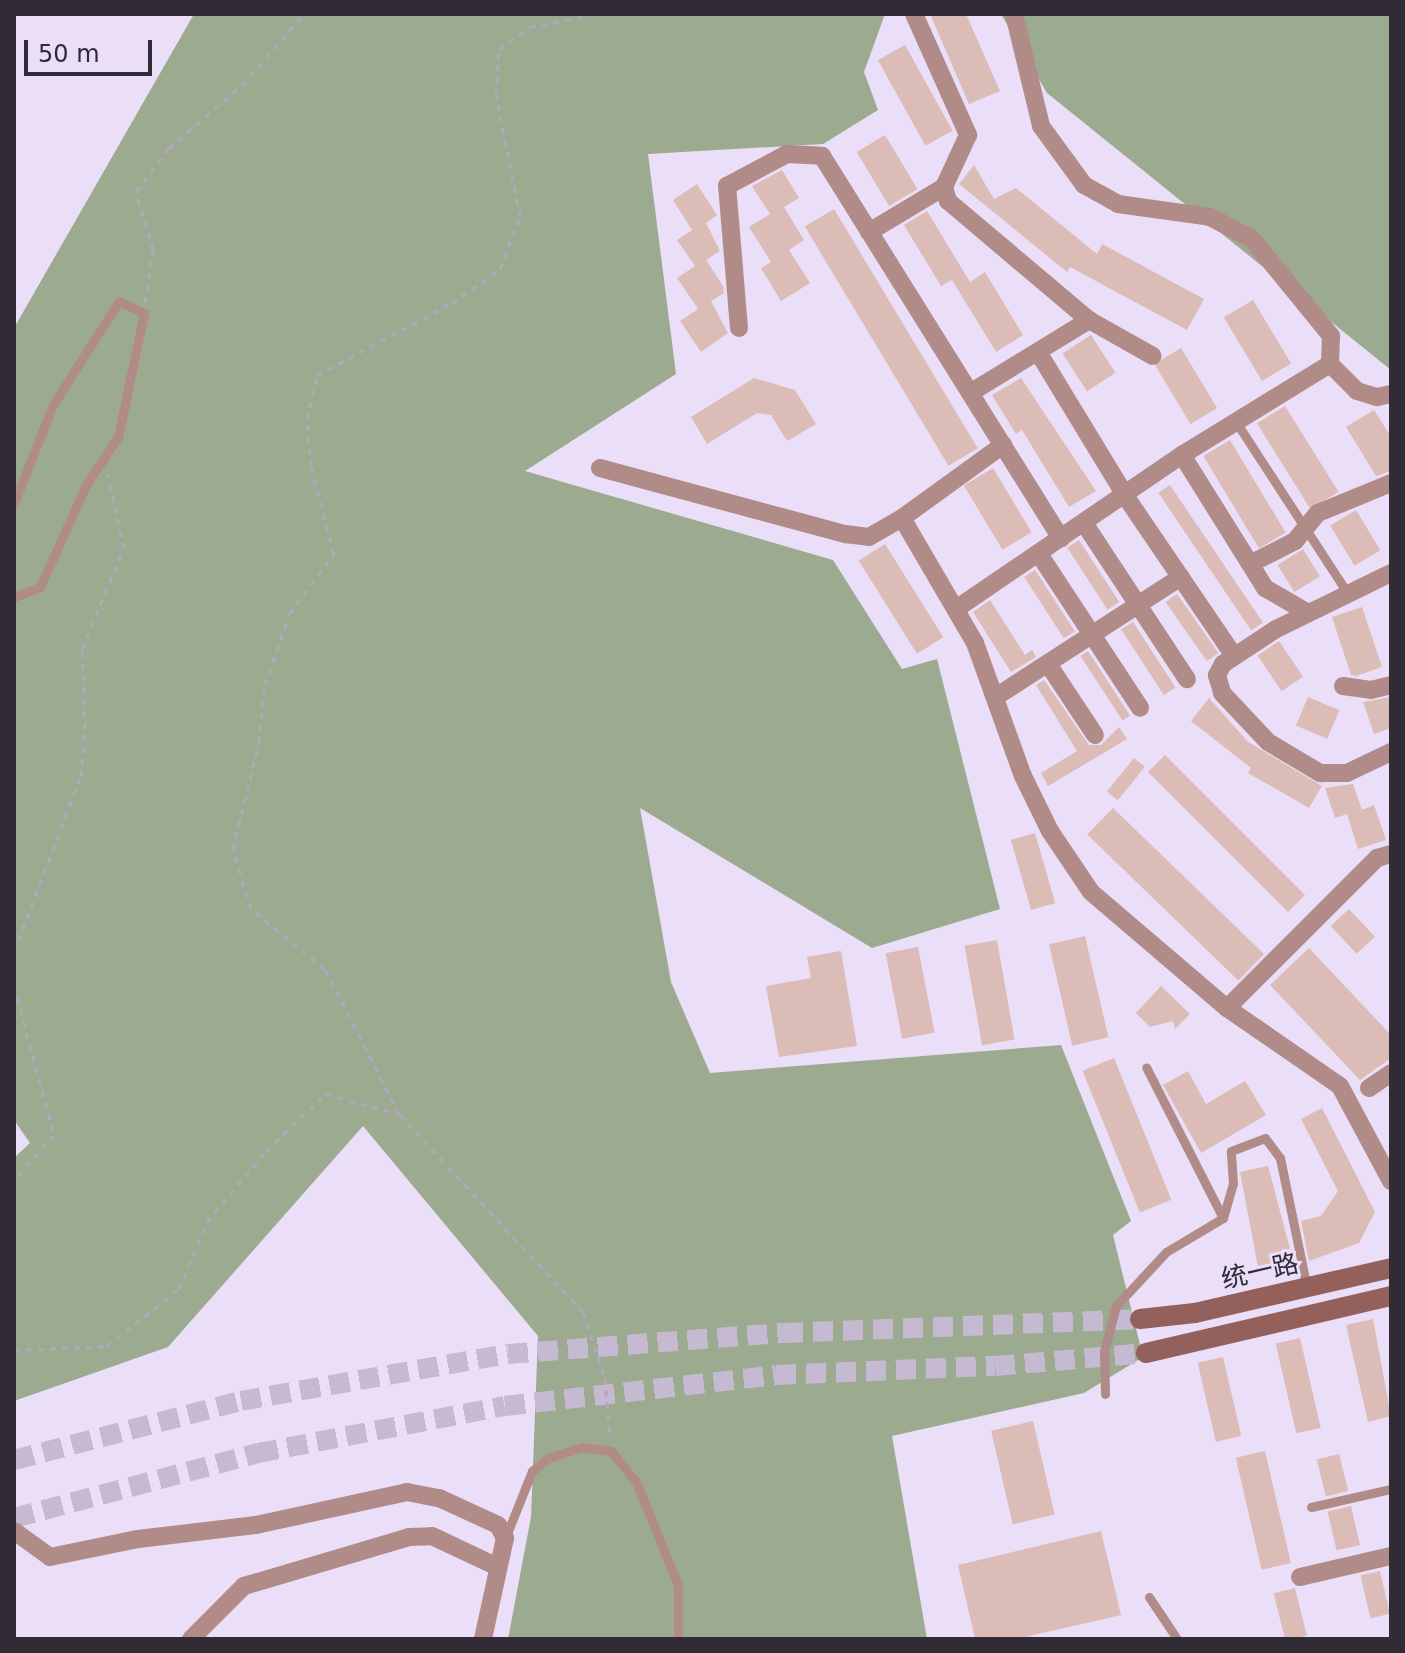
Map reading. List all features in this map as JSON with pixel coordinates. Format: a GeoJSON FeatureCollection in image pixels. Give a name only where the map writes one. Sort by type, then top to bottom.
{"type":"FeatureCollection","features":[{"type":"Feature","properties":{"kind":"main road","name":"统一路"},"geometry":{"type":"LineString","coordinates":[[1140,1319],[1195,1313],[1391,1268]]}},
{"type":"Feature","properties":{"kind":"main road","name":"统一路"},"geometry":{"type":"LineString","coordinates":[[1146,1353],[1391,1296]]}},
{"type":"Feature","properties":{"kind":"street"},"geometry":{"type":"LineString","coordinates":[[869,232],[944,187],[968,135],[914,14]]}},
{"type":"Feature","properties":{"kind":"street"},"geometry":{"type":"LineString","coordinates":[[1014,14],[1041,126],[1084,185],[1118,204],[1210,217],[1252,239],[1331,336],[1330,364],[1357,391],[1377,397],[1391,394]]}},
{"type":"Feature","properties":{"kind":"street"},"geometry":{"type":"LineString","coordinates":[[739,328],[727,186],[787,154],[822,156],[1061,538]]}},
{"type":"Feature","properties":{"kind":"street"},"geometry":{"type":"LineString","coordinates":[[944,187],[948,201],[1089,320],[1153,356]]}},
{"type":"Feature","properties":{"kind":"street"},"geometry":{"type":"LineString","coordinates":[[970,393],[1089,320]]}},
{"type":"Feature","properties":{"kind":"street"},"geometry":{"type":"LineString","coordinates":[[1038,352],[1126,497],[1234,656]]}},
{"type":"Feature","properties":{"kind":"street"},"geometry":{"type":"LineString","coordinates":[[956,609],[1126,497],[1182,455],[1330,364]]}},
{"type":"Feature","properties":{"kind":"street"},"geometry":{"type":"LineString","coordinates":[[600,468],[845,534],[869,537],[902,518],[1003,445]]}},
{"type":"Feature","properties":{"kind":"street"},"geometry":{"type":"LineString","coordinates":[[1182,455],[1265,588],[1308,613]]}},
{"type":"Feature","properties":{"kind":"street"},"geometry":{"type":"LineString","coordinates":[[1250,564],[1295,541],[1318,513],[1346,497],[1391,483]]}},
{"type":"Feature","properties":{"kind":"street"},"geometry":{"type":"LineString","coordinates":[[902,518],[956,609],[997,696],[1023,776],[1050,831],[1091,892],[1227,1008],[1340,1086],[1391,1181]]}},
{"type":"Feature","properties":{"kind":"street"},"geometry":{"type":"LineString","coordinates":[[1084,523],[1187,679]]}},
{"type":"Feature","properties":{"kind":"street"},"geometry":{"type":"LineString","coordinates":[[1039,554],[1140,708]]}},
{"type":"Feature","properties":{"kind":"street"},"geometry":{"type":"LineString","coordinates":[[1391,573],[1308,613],[1234,656],[1217,675],[1222,693],[1268,742],[1320,773],[1347,773],[1391,752]]}},
{"type":"Feature","properties":{"kind":"street"},"geometry":{"type":"LineString","coordinates":[[997,696],[1181,577]]}},
{"type":"Feature","properties":{"kind":"street"},"geometry":{"type":"LineString","coordinates":[[1048,664],[1095,735]]}},
{"type":"Feature","properties":{"kind":"street"},"geometry":{"type":"LineString","coordinates":[[1343,686],[1371,690],[1391,685]]}},
{"type":"Feature","properties":{"kind":"street"},"geometry":{"type":"LineString","coordinates":[[1227,1008],[1377,858],[1391,854]]}},
{"type":"Feature","properties":{"kind":"street"},"geometry":{"type":"LineString","coordinates":[[1369,1088],[1391,1073]]}},
{"type":"Feature","properties":{"kind":"street"},"geometry":{"type":"LineString","coordinates":[[14,1531],[50,1557],[138,1539],[256,1525],[407,1492],[439,1498],[498,1525],[505,1538],[483,1639]]}},
{"type":"Feature","properties":{"kind":"street"},"geometry":{"type":"LineString","coordinates":[[191,1639],[244,1586],[409,1537],[432,1536],[498,1567]]}},
{"type":"Feature","properties":{"kind":"street"},"geometry":{"type":"LineString","coordinates":[[1300,1577],[1391,1556]]}},
{"type":"Feature","properties":{"kind":"lane"},"geometry":{"type":"LineString","coordinates":[[14,503],[53,405],[119,301],[144,313],[118,437],[86,485],[40,587],[14,597]]}},
{"type":"Feature","properties":{"kind":"lane"},"geometry":{"type":"LineString","coordinates":[[1236,422],[1348,594]]}},
{"type":"Feature","properties":{"kind":"lane"},"geometry":{"type":"LineString","coordinates":[[1146,1067],[1223,1218]]}},
{"type":"Feature","properties":{"kind":"lane"},"geometry":{"type":"LineString","coordinates":[[1105,1394],[1104,1351],[1116,1306],[1166,1252],[1223,1218],[1233,1183],[1231,1151],[1265,1138],[1280,1158],[1307,1288]]}},
{"type":"Feature","properties":{"kind":"lane"},"geometry":{"type":"LineString","coordinates":[[505,1538],[532,1471],[548,1458],[582,1447],[611,1451],[636,1482],[678,1585],[678,1639]]}},
{"type":"Feature","properties":{"kind":"lane"},"geometry":{"type":"LineString","coordinates":[[1311,1507],[1391,1489]]}},
{"type":"Feature","properties":{"kind":"lane"},"geometry":{"type":"LineString","coordinates":[[1149,1597],[1177,1639]]}},
{"type":"Feature","properties":{"kind":"path"},"geometry":{"type":"LineString","coordinates":[[144,313],[153,250],[136,191],[169,148],[242,85],[304,14]]}},
{"type":"Feature","properties":{"kind":"path"},"geometry":{"type":"LineString","coordinates":[[597,14],[530,27],[499,49],[496,95],[520,216],[500,269],[452,303],[317,375],[307,419],[311,466],[334,554],[289,614],[265,685],[259,742],[233,849],[251,909],[325,969],[399,1114],[583,1312],[605,1378],[611,1451]]}},
{"type":"Feature","properties":{"kind":"path"},"geometry":{"type":"LineString","coordinates":[[14,952],[81,776],[85,729],[82,649],[124,548],[103,459]]}},
{"type":"Feature","properties":{"kind":"path"},"geometry":{"type":"LineString","coordinates":[[14,986],[54,1135],[14,1180]]}},
{"type":"Feature","properties":{"kind":"path"},"geometry":{"type":"LineString","coordinates":[[14,1350],[107,1346],[179,1289],[207,1222],[266,1151],[326,1094],[399,1114]]}},
{"type":"Feature","properties":{"kind":"green space"},"geometry":{"type":"Polygon","coordinates":[[[194,14],[885,14],[864,72],[878,110],[823,144],[648,154],[676,374],[525,471],[833,560],[902,669],[937,659],[1000,909],[872,948],[640,808],[671,982],[710,1073],[1061,1045],[1131,1221],[1113,1235],[1143,1357],[1084,1393],[892,1436],[927,1639],[508,1639],[531,1517],[538,1336],[363,1126],[168,1347],[14,1401],[14,1158],[30,1143],[14,1120],[14,328],[194,14]]]}},
{"type":"Feature","properties":{"kind":"green space"},"geometry":{"type":"Polygon","coordinates":[[[1001,14],[1391,14],[1391,370],[1047,93],[1001,14]]]}},
{"type":"Feature","properties":{"kind":"building"},"geometry":{"type":"Polygon","coordinates":[[[930,14],[966,14],[1000,91],[969,104],[930,14]]]}},
{"type":"Feature","properties":{"kind":"building"},"geometry":{"type":"Polygon","coordinates":[[[905,45],[953,131],[925,146],[878,60],[905,45]]]}},
{"type":"Feature","properties":{"kind":"building"},"geometry":{"type":"Polygon","coordinates":[[[885,135],[917,189],[889,206],[857,152],[885,135]]]}},
{"type":"Feature","properties":{"kind":"building"},"geometry":{"type":"Polygon","coordinates":[[[974,165],[994,199],[1016,188],[1097,254],[1102,244],[1204,299],[1187,330],[1070,267],[1067,272],[959,184],[974,165]]]}},
{"type":"Feature","properties":{"kind":"building"},"geometry":{"type":"Polygon","coordinates":[[[782,170],[799,198],[784,207],[804,240],[789,250],[810,283],[781,301],[761,268],[771,262],[749,227],[770,214],[752,186],[782,170]]]}},
{"type":"Feature","properties":{"kind":"building"},"geometry":{"type":"Polygon","coordinates":[[[697,184],[717,215],[706,223],[720,251],[706,260],[723,286],[724,293],[711,301],[728,333],[701,352],[680,321],[698,309],[677,278],[695,266],[677,240],[692,230],[673,200],[697,184]]]}},
{"type":"Feature","properties":{"kind":"building"},"geometry":{"type":"Polygon","coordinates":[[[834,209],[978,448],[949,466],[805,227],[834,209]]]}},
{"type":"Feature","properties":{"kind":"building"},"geometry":{"type":"Polygon","coordinates":[[[927,211],[970,282],[985,272],[1023,335],[996,352],[952,280],[941,286],[904,225],[927,211]]]}},
{"type":"Feature","properties":{"kind":"building"},"geometry":{"type":"Polygon","coordinates":[[[1253,300],[1291,363],[1262,381],[1224,318],[1253,300]]]}},
{"type":"Feature","properties":{"kind":"building"},"geometry":{"type":"Polygon","coordinates":[[[1091,335],[1116,373],[1087,391],[1062,354],[1091,335]]]}},
{"type":"Feature","properties":{"kind":"building"},"geometry":{"type":"Polygon","coordinates":[[[1181,348],[1217,408],[1190,424],[1154,364],[1181,348]]]}},
{"type":"Feature","properties":{"kind":"building"},"geometry":{"type":"Polygon","coordinates":[[[754,378],[795,390],[816,424],[787,441],[771,415],[757,413],[707,444],[691,417],[754,378]]]}},
{"type":"Feature","properties":{"kind":"building"},"geometry":{"type":"Polygon","coordinates":[[[1021,378],[1096,491],[1069,507],[1022,430],[1016,434],[992,395],[1021,378]]]}},
{"type":"Feature","properties":{"kind":"building"},"geometry":{"type":"Polygon","coordinates":[[[1285,406],[1339,492],[1311,509],[1257,423],[1285,406]]]}},
{"type":"Feature","properties":{"kind":"building"},"geometry":{"type":"Polygon","coordinates":[[[1374,410],[1391,437],[1391,471],[1376,476],[1346,427],[1374,410]]]}},
{"type":"Feature","properties":{"kind":"building"},"geometry":{"type":"Polygon","coordinates":[[[1230,440],[1286,533],[1259,549],[1203,456],[1230,440]]]}},
{"type":"Feature","properties":{"kind":"building"},"geometry":{"type":"Polygon","coordinates":[[[993,468],[1032,532],[1002,550],[964,486],[993,468]]]}},
{"type":"Feature","properties":{"kind":"building"},"geometry":{"type":"Polygon","coordinates":[[[1170,485],[1263,623],[1251,630],[1158,493],[1170,485]]]}},
{"type":"Feature","properties":{"kind":"building"},"geometry":{"type":"Polygon","coordinates":[[[1356,510],[1380,550],[1354,566],[1330,525],[1356,510]]]}},
{"type":"Feature","properties":{"kind":"building"},"geometry":{"type":"Polygon","coordinates":[[[1079,540],[1119,602],[1108,610],[1067,548],[1079,540]]]}},
{"type":"Feature","properties":{"kind":"building"},"geometry":{"type":"Polygon","coordinates":[[[885,544],[943,637],[917,654],[859,560],[885,544]]]}},
{"type":"Feature","properties":{"kind":"building"},"geometry":{"type":"Polygon","coordinates":[[[1303,549],[1320,576],[1295,592],[1278,565],[1303,549]]]}},
{"type":"Feature","properties":{"kind":"building"},"geometry":{"type":"Polygon","coordinates":[[[1035,570],[1075,631],[1064,638],[1024,577],[1035,570]]]}},
{"type":"Feature","properties":{"kind":"building"},"geometry":{"type":"Polygon","coordinates":[[[1177,594],[1218,653],[1207,661],[1166,602],[1177,594]]]}},
{"type":"Feature","properties":{"kind":"building"},"geometry":{"type":"Polygon","coordinates":[[[990,600],[1025,655],[1032,650],[1036,657],[1011,672],[973,612],[990,600]]]}},
{"type":"Feature","properties":{"kind":"building"},"geometry":{"type":"Polygon","coordinates":[[[1362,607],[1382,667],[1356,676],[1351,675],[1332,617],[1362,607]]]}},
{"type":"Feature","properties":{"kind":"building"},"geometry":{"type":"Polygon","coordinates":[[[1133,622],[1175,687],[1164,695],[1121,630],[1133,622]]]}},
{"type":"Feature","properties":{"kind":"building"},"geometry":{"type":"Polygon","coordinates":[[[1279,641],[1303,677],[1281,691],[1257,656],[1279,641]]]}},
{"type":"Feature","properties":{"kind":"building"},"geometry":{"type":"Polygon","coordinates":[[[1088,651],[1130,716],[1122,720],[1080,656],[1088,651]]]}},
{"type":"Feature","properties":{"kind":"building"},"geometry":{"type":"Polygon","coordinates":[[[1044,680],[1089,745],[1101,745],[1119,727],[1127,739],[1048,786],[1041,773],[1077,751],[1036,685],[1044,680]]]}},
{"type":"Feature","properties":{"kind":"building"},"geometry":{"type":"Polygon","coordinates":[[[1308,697],[1339,710],[1327,739],[1296,726],[1308,697]]]}},
{"type":"Feature","properties":{"kind":"building"},"geometry":{"type":"Polygon","coordinates":[[[1391,697],[1391,728],[1374,734],[1363,702],[1391,697]]]}},
{"type":"Feature","properties":{"kind":"building"},"geometry":{"type":"Polygon","coordinates":[[[1209,698],[1248,742],[1322,786],[1309,808],[1248,773],[1251,768],[1191,721],[1209,698]]]}},
{"type":"Feature","properties":{"kind":"building"},"geometry":{"type":"Polygon","coordinates":[[[1165,755],[1305,895],[1288,912],[1148,772],[1165,755]]]}},
{"type":"Feature","properties":{"kind":"building"},"geometry":{"type":"Polygon","coordinates":[[[1134,758],[1145,767],[1118,800],[1107,791],[1134,758]]]}},
{"type":"Feature","properties":{"kind":"building"},"geometry":{"type":"Polygon","coordinates":[[[1353,784],[1362,810],[1374,805],[1386,840],[1358,849],[1347,814],[1335,818],[1325,788],[1353,784]]]}},
{"type":"Feature","properties":{"kind":"building"},"geometry":{"type":"Polygon","coordinates":[[[1113,808],[1264,954],[1238,980],[1087,835],[1113,808]]]}},
{"type":"Feature","properties":{"kind":"building"},"geometry":{"type":"Polygon","coordinates":[[[1035,833],[1055,903],[1031,910],[1011,840],[1035,833]]]}},
{"type":"Feature","properties":{"kind":"building"},"geometry":{"type":"Polygon","coordinates":[[[1349,909],[1375,937],[1357,954],[1331,926],[1349,909]]]}},
{"type":"Feature","properties":{"kind":"building"},"geometry":{"type":"Polygon","coordinates":[[[1085,936],[1108,1037],[1072,1046],[1049,944],[1085,936]]]}},
{"type":"Feature","properties":{"kind":"building"},"geometry":{"type":"Polygon","coordinates":[[[997,940],[1015,1039],[982,1045],[965,946],[997,940]]]}},
{"type":"Feature","properties":{"kind":"building"},"geometry":{"type":"Polygon","coordinates":[[[918,947],[935,1032],[902,1039],[886,953],[918,947]]]}},
{"type":"Feature","properties":{"kind":"building"},"geometry":{"type":"Polygon","coordinates":[[[1309,948],[1391,1035],[1391,1058],[1360,1080],[1270,985],[1309,948]]]}},
{"type":"Feature","properties":{"kind":"building"},"geometry":{"type":"Polygon","coordinates":[[[841,951],[857,1046],[779,1057],[766,986],[811,978],[807,957],[841,951]]]}},
{"type":"Feature","properties":{"kind":"building"},"geometry":{"type":"Polygon","coordinates":[[[1161,986],[1190,1014],[1175,1029],[1173,1021],[1150,1027],[1136,1013],[1161,986]]]}},
{"type":"Feature","properties":{"kind":"building"},"geometry":{"type":"Polygon","coordinates":[[[1114,1058],[1171,1200],[1140,1213],[1082,1071],[1114,1058]]]}},
{"type":"Feature","properties":{"kind":"building"},"geometry":{"type":"Polygon","coordinates":[[[1188,1071],[1206,1104],[1245,1081],[1266,1115],[1201,1153],[1163,1085],[1188,1071]]]}},
{"type":"Feature","properties":{"kind":"building"},"geometry":{"type":"Polygon","coordinates":[[[1322,1108],[1375,1212],[1359,1243],[1309,1261],[1301,1221],[1321,1216],[1338,1191],[1301,1119],[1322,1108]]]}},
{"type":"Feature","properties":{"kind":"building"},"geometry":{"type":"Polygon","coordinates":[[[1268,1166],[1294,1264],[1259,1272],[1240,1172],[1268,1166]]]}},
{"type":"Feature","properties":{"kind":"building"},"geometry":{"type":"Polygon","coordinates":[[[1373,1319],[1391,1416],[1368,1422],[1346,1325],[1373,1319]]]}},
{"type":"Feature","properties":{"kind":"building"},"geometry":{"type":"Polygon","coordinates":[[[1300,1338],[1321,1428],[1296,1433],[1276,1344],[1300,1338]]]}},
{"type":"Feature","properties":{"kind":"building"},"geometry":{"type":"Polygon","coordinates":[[[1223,1357],[1241,1436],[1216,1442],[1198,1363],[1223,1357]]]}},
{"type":"Feature","properties":{"kind":"building"},"geometry":{"type":"Polygon","coordinates":[[[1033,1421],[1055,1515],[1013,1524],[991,1431],[1033,1421]]]}},
{"type":"Feature","properties":{"kind":"building"},"geometry":{"type":"Polygon","coordinates":[[[1265,1451],[1291,1563],[1262,1570],[1236,1458],[1265,1451]]]}},
{"type":"Feature","properties":{"kind":"building"},"geometry":{"type":"Polygon","coordinates":[[[1339,1454],[1348,1491],[1326,1496],[1317,1460],[1339,1454]]]}},
{"type":"Feature","properties":{"kind":"building"},"geometry":{"type":"Polygon","coordinates":[[[1351,1506],[1360,1545],[1337,1550],[1328,1511],[1351,1506]]]}},
{"type":"Feature","properties":{"kind":"building"},"geometry":{"type":"Polygon","coordinates":[[[1101,1531],[1121,1615],[1016,1639],[975,1639],[958,1565],[1101,1531]]]}},
{"type":"Feature","properties":{"kind":"building"},"geometry":{"type":"Polygon","coordinates":[[[1380,1571],[1390,1614],[1370,1618],[1361,1575],[1380,1571]]]}},
{"type":"Feature","properties":{"kind":"building"},"geometry":{"type":"Polygon","coordinates":[[[1295,1588],[1307,1636],[1285,1639],[1274,1593],[1295,1588]]]}},
{"type":"Feature","properties":{"kind":"tunnel"},"geometry":{"type":"LineString","coordinates":[[14,1460],[241,1401],[508,1354],[783,1333],[1140,1319]]}},
{"type":"Feature","properties":{"kind":"tunnel"},"geometry":{"type":"LineString","coordinates":[[14,1518],[258,1453],[505,1406],[776,1375],[995,1366],[1146,1353]]}}]}
